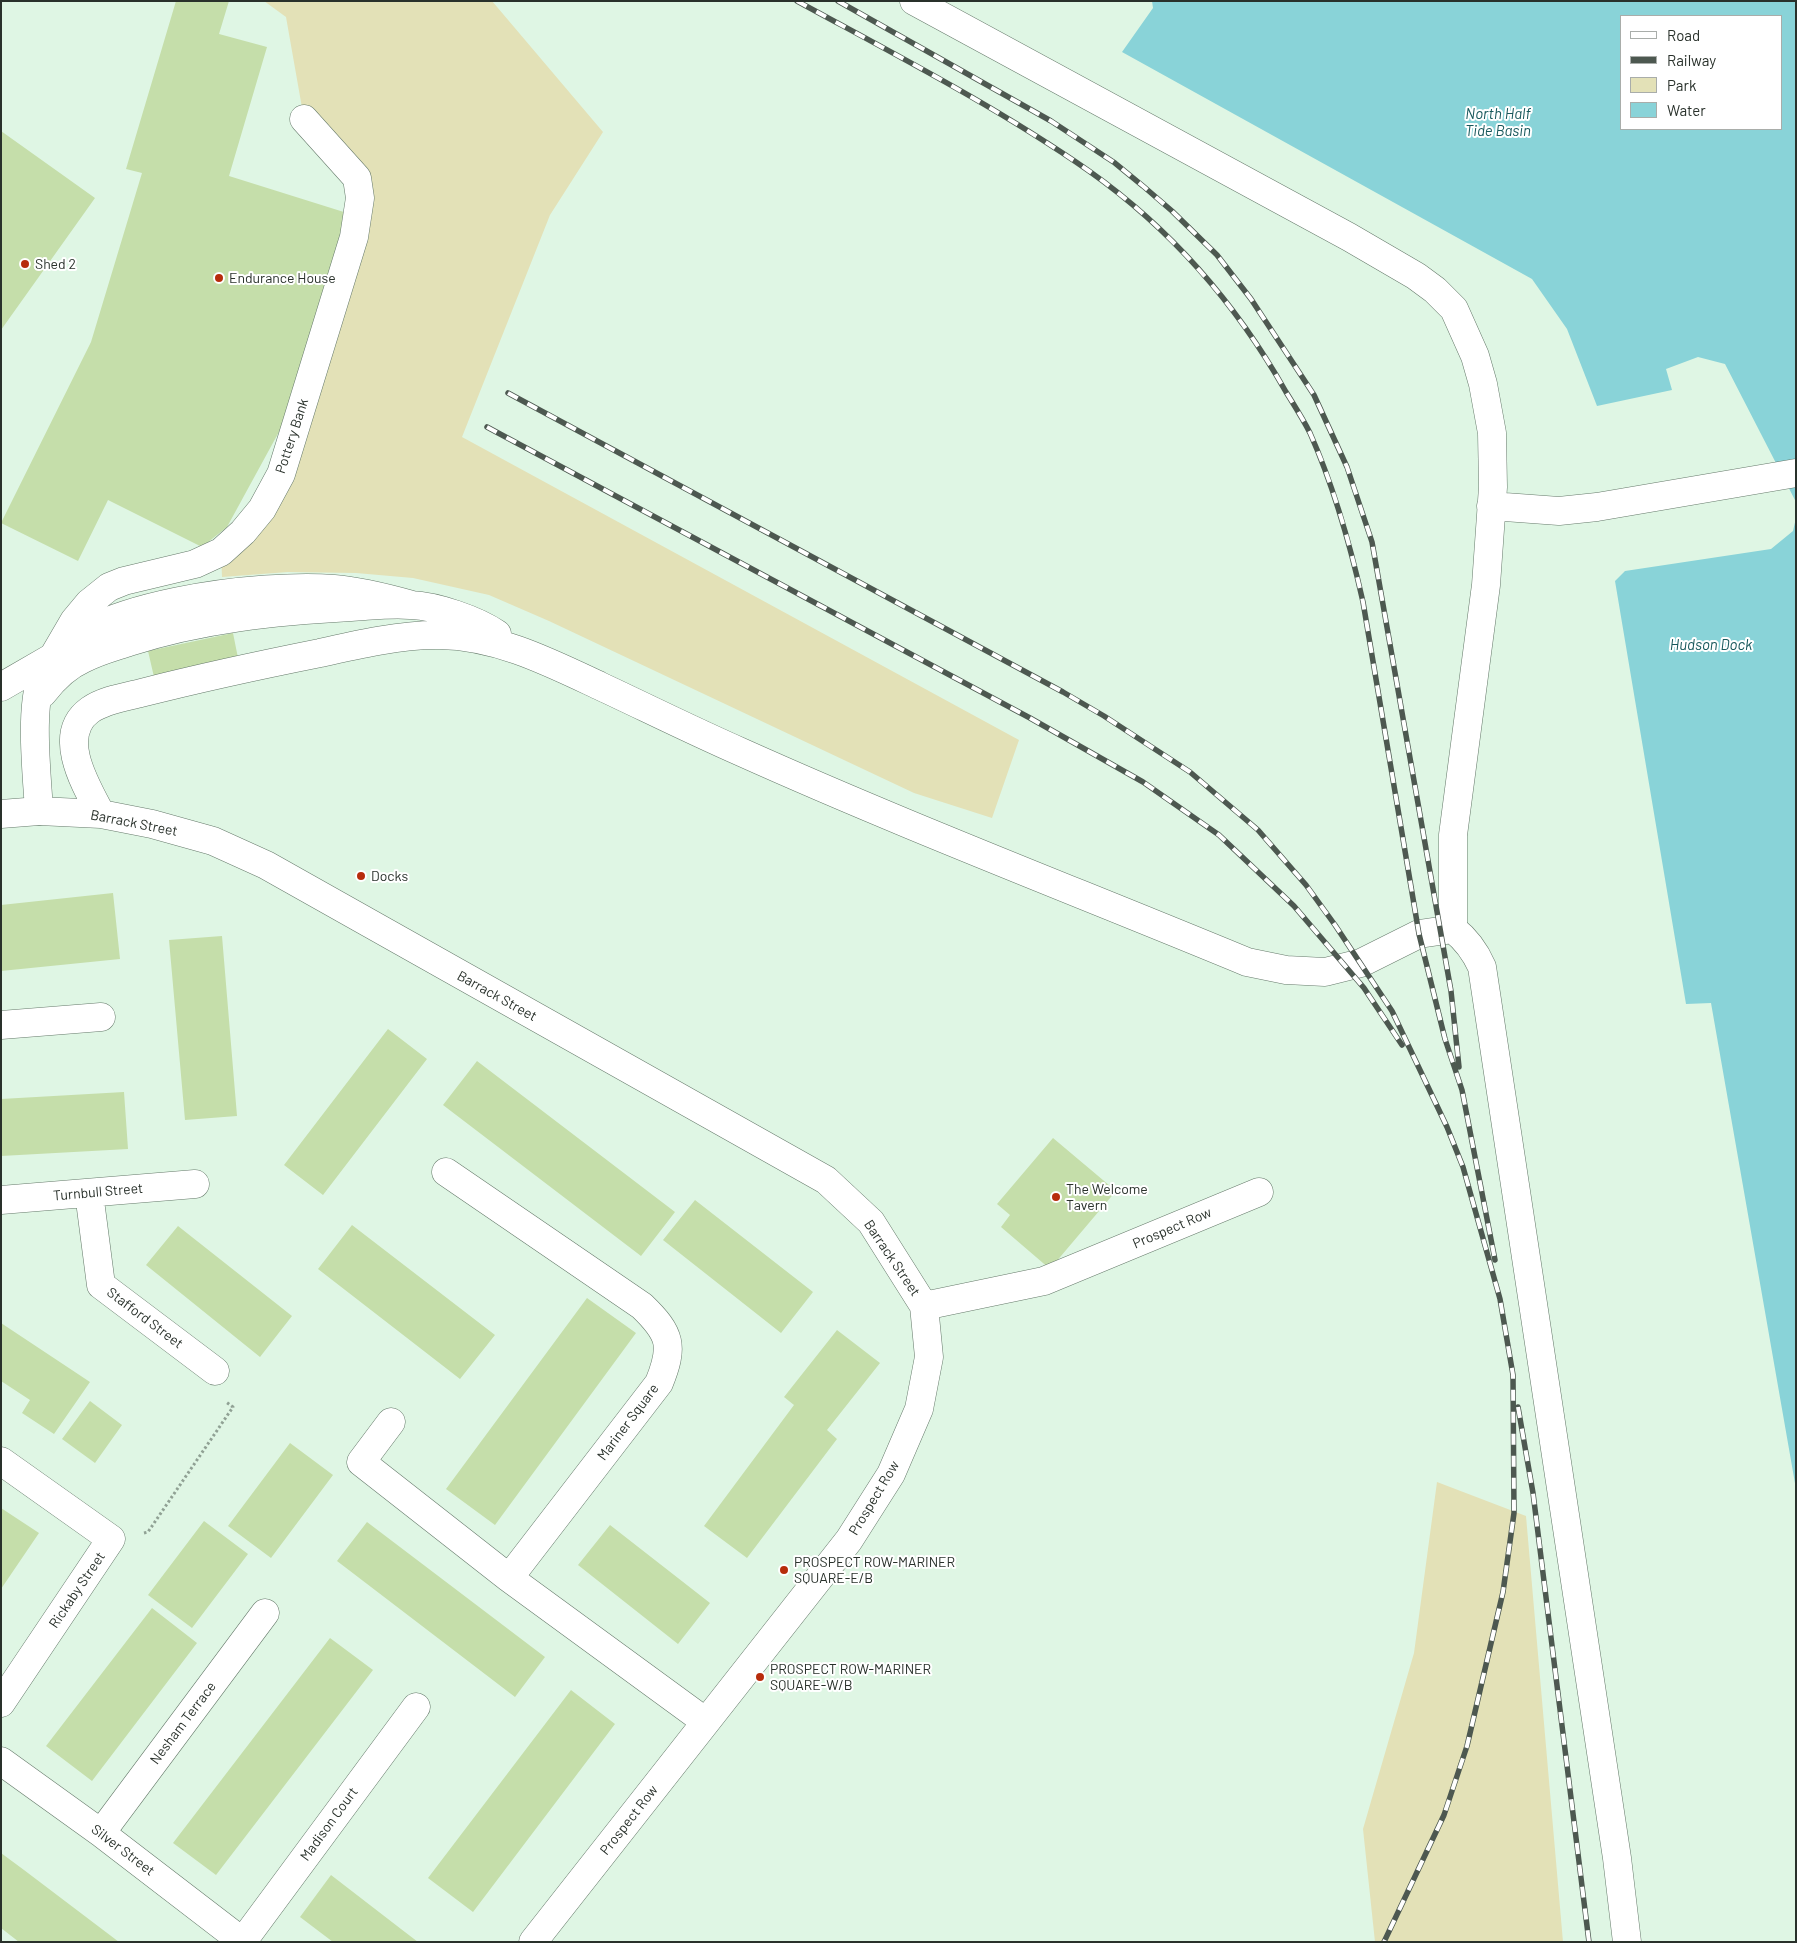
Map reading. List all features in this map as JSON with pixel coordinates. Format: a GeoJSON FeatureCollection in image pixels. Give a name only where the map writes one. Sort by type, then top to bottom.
{"type":"FeatureCollection","features":[{"type":"Feature","properties":{"kind":"street"},"geometry":{"type":"LineString","coordinates":[[914,1],[1349,237],[1416,276],[1435,290],[1454,309],[1475,356],[1483,384],[1492,433],[1491,506],[1486,585],[1452,834],[1452,929]]}},
{"type":"Feature","properties":{"kind":"street","name":"Pottery Bank"},"geometry":{"type":"LineString","coordinates":[[39,811],[36,729],[37,701],[74,621],[89,603],[109,587],[124,581],[195,564],[221,552],[243,532],[262,509],[281,474],[354,237],[360,198],[358,178],[304,119]]}},
{"type":"Feature","properties":{"kind":"street"},"geometry":{"type":"LineString","coordinates":[[1491,506],[1559,510],[1597,507],[1784,475]]}},
{"type":"Feature","properties":{"kind":"street"},"geometry":{"type":"LineString","coordinates":[[6,685],[54,667],[74,638],[90,628],[153,608],[226,593],[266,589],[334,589],[376,596],[455,614],[480,624],[516,648],[738,751],[878,813],[1248,962],[1286,970],[1325,972],[1361,963],[1419,934],[1452,929],[1466,940],[1476,952],[1482,967],[1617,1858],[1627,1942]]}},
{"type":"Feature","properties":{"kind":"street"},"geometry":{"type":"LineString","coordinates":[[101,814],[88,789],[74,746],[76,729],[80,719],[93,708],[112,701],[217,674],[407,637],[449,636],[476,638],[516,648]]}},
{"type":"Feature","properties":{"kind":"street","name":"Barrack Street"},"geometry":{"type":"LineString","coordinates":[[1,814],[39,811],[101,814],[152,824],[213,841],[266,865],[826,1180],[871,1222],[924,1306]]}},
{"type":"Feature","properties":{"kind":"street"},"geometry":{"type":"LineString","coordinates":[[1,1025],[101,1017]]}},
{"type":"Feature","properties":{"kind":"street","name":"Mariner Square"},"geometry":{"type":"LineString","coordinates":[[446,1172],[642,1306],[657,1321],[668,1340],[668,1362],[659,1384],[510,1578]]}},
{"type":"Feature","properties":{"kind":"street","name":"Turnbull Street"},"geometry":{"type":"LineString","coordinates":[[1,1200],[195,1184]]}},
{"type":"Feature","properties":{"kind":"street","name":"Prospect Row"},"geometry":{"type":"LineString","coordinates":[[533,1942],[849,1540],[892,1474],[919,1409],[929,1357],[924,1306],[1044,1281],[1259,1192]]}},
{"type":"Feature","properties":{"kind":"street","name":"Stafford Street"},"geometry":{"type":"LineString","coordinates":[[89,1193],[101,1285],[214,1371]]}},
{"type":"Feature","properties":{"kind":"street"},"geometry":{"type":"LineString","coordinates":[[391,1422],[361,1462],[510,1578],[706,1722]]}},
{"type":"Feature","properties":{"kind":"street","name":"Rickaby Street"},"geometry":{"type":"LineString","coordinates":[[1,1461],[111,1539],[1,1703]]}},
{"type":"Feature","properties":{"kind":"street","name":"Nesham Terrace"},"geometry":{"type":"LineString","coordinates":[[101,1833],[265,1614]]}},
{"type":"Feature","properties":{"kind":"street","name":"Madison Court"},"geometry":{"type":"LineString","coordinates":[[243,1942],[416,1708]]}},
{"type":"Feature","properties":{"kind":"street","name":"Silver Street"},"geometry":{"type":"LineString","coordinates":[[1,1761],[101,1833],[243,1942]]}},
{"type":"Feature","properties":{"kind":"path"},"geometry":{"type":"LineString","coordinates":[[111,1539],[148,1532],[233,1407],[219,1397],[214,1371]]}},
{"type":"Feature","properties":{"kind":"green space"},"geometry":{"type":"Polygon","coordinates":[[[264,1],[492,1],[603,132],[550,215],[462,437],[1019,740],[992,818],[914,793],[549,621],[489,595],[413,578],[356,573],[288,572],[222,577],[221,552],[262,509],[360,198],[304,119],[286,17],[264,1]]]}},
{"type":"Feature","properties":{"kind":"green space"},"geometry":{"type":"Polygon","coordinates":[[[1437,1482],[1526,1516],[1563,1942],[1375,1942],[1363,1829],[1414,1653],[1437,1482]]]}},
{"type":"Feature","properties":{"kind":"water","name":"North Half Tide Basin"},"geometry":{"type":"Polygon","coordinates":[[[1152,1],[1796,1],[1796,502],[1725,364],[1698,357],[1666,369],[1672,390],[1597,406],[1567,329],[1532,279],[1122,52],[1153,8],[1152,1]]]}},
{"type":"Feature","properties":{"kind":"water","name":"Hudson Dock"},"geometry":{"type":"Polygon","coordinates":[[[1796,518],[1796,1489],[1711,1003],[1686,1004],[1615,581],[1625,571],[1771,549],[1793,531],[1796,518]]]}},
{"type":"Feature","properties":{"kind":"building","name":"Endurance House"},"geometry":{"type":"Polygon","coordinates":[[[176,1],[229,1],[219,34],[267,47],[229,176],[347,213],[280,430],[227,527],[202,547],[108,500],[78,561],[1,523],[91,342],[142,173],[126,169],[176,1]]]}},
{"type":"Feature","properties":{"kind":"building","name":"Shed 2"},"geometry":{"type":"Polygon","coordinates":[[[1,131],[95,198],[1,330],[1,131]]]}},
{"type":"Feature","properties":{"kind":"building"},"geometry":{"type":"Polygon","coordinates":[[[233,633],[238,658],[154,677],[148,651],[233,633]]]}},
{"type":"Feature","properties":{"kind":"building"},"geometry":{"type":"Polygon","coordinates":[[[113,893],[120,959],[1,971],[1,905],[113,893]]]}},
{"type":"Feature","properties":{"kind":"building"},"geometry":{"type":"Polygon","coordinates":[[[222,936],[237,1116],[185,1120],[169,940],[222,936]]]}},
{"type":"Feature","properties":{"kind":"building"},"geometry":{"type":"Polygon","coordinates":[[[388,1029],[427,1059],[323,1195],[284,1165],[388,1029]]]}},
{"type":"Feature","properties":{"kind":"building"},"geometry":{"type":"Polygon","coordinates":[[[477,1061],[675,1212],[641,1256],[443,1105],[477,1061]]]}},
{"type":"Feature","properties":{"kind":"building"},"geometry":{"type":"Polygon","coordinates":[[[124,1092],[128,1149],[1,1156],[1,1099],[124,1092]]]}},
{"type":"Feature","properties":{"kind":"building","name":"The Welcome Tavern"},"geometry":{"type":"Polygon","coordinates":[[[1053,1138],[1116,1191],[1050,1269],[1001,1227],[1010,1215],[997,1204],[1053,1138]]]}},
{"type":"Feature","properties":{"kind":"building"},"geometry":{"type":"Polygon","coordinates":[[[695,1200],[813,1292],[781,1333],[663,1240],[695,1200]]]}},
{"type":"Feature","properties":{"kind":"building"},"geometry":{"type":"Polygon","coordinates":[[[352,1225],[495,1335],[460,1379],[318,1269],[352,1225]]]}},
{"type":"Feature","properties":{"kind":"building"},"geometry":{"type":"Polygon","coordinates":[[[178,1226],[292,1316],[260,1357],[146,1265],[178,1226]]]}},
{"type":"Feature","properties":{"kind":"building"},"geometry":{"type":"Polygon","coordinates":[[[587,1298],[636,1333],[495,1525],[446,1489],[587,1298]]]}},
{"type":"Feature","properties":{"kind":"building"},"geometry":{"type":"Polygon","coordinates":[[[1,1323],[90,1382],[54,1434],[22,1413],[30,1400],[1,1381],[1,1323]]]}},
{"type":"Feature","properties":{"kind":"building"},"geometry":{"type":"Polygon","coordinates":[[[837,1330],[880,1363],[827,1430],[837,1439],[747,1558],[704,1526],[794,1405],[784,1397],[837,1330]]]}},
{"type":"Feature","properties":{"kind":"building"},"geometry":{"type":"Polygon","coordinates":[[[90,1401],[122,1425],[95,1463],[62,1439],[90,1401]]]}},
{"type":"Feature","properties":{"kind":"building"},"geometry":{"type":"Polygon","coordinates":[[[290,1443],[333,1475],[271,1558],[228,1526],[290,1443]]]}},
{"type":"Feature","properties":{"kind":"building"},"geometry":{"type":"Polygon","coordinates":[[[1,1508],[39,1533],[1,1589],[1,1508]]]}},
{"type":"Feature","properties":{"kind":"building"},"geometry":{"type":"Polygon","coordinates":[[[204,1521],[248,1554],[192,1628],[148,1595],[204,1521]]]}},
{"type":"Feature","properties":{"kind":"building"},"geometry":{"type":"Polygon","coordinates":[[[367,1522],[545,1657],[515,1697],[337,1561],[367,1522]]]}},
{"type":"Feature","properties":{"kind":"building"},"geometry":{"type":"Polygon","coordinates":[[[610,1525],[710,1603],[678,1644],[578,1565],[610,1525]]]}},
{"type":"Feature","properties":{"kind":"building"},"geometry":{"type":"Polygon","coordinates":[[[152,1608],[197,1643],[92,1781],[46,1746],[152,1608]]]}},
{"type":"Feature","properties":{"kind":"building"},"geometry":{"type":"Polygon","coordinates":[[[330,1638],[373,1670],[216,1875],[173,1843],[330,1638]]]}},
{"type":"Feature","properties":{"kind":"building"},"geometry":{"type":"Polygon","coordinates":[[[571,1690],[615,1724],[473,1912],[428,1878],[571,1690]]]}},
{"type":"Feature","properties":{"kind":"building"},"geometry":{"type":"Polygon","coordinates":[[[1,1853],[119,1942],[19,1942],[1,1928],[1,1853]]]}},
{"type":"Feature","properties":{"kind":"building"},"geometry":{"type":"Polygon","coordinates":[[[331,1875],[418,1942],[333,1942],[300,1917],[331,1875]]]}},
{"type":"Feature","properties":{"kind":"railway"},"geometry":{"type":"LineString","coordinates":[[797,1],[982,103],[1089,171],[1119,194],[1174,243],[1224,299],[1267,360],[1310,433],[1334,495],[1353,559],[1363,602],[1419,934],[1445,1039],[1462,1090],[1495,1260]]}},
{"type":"Feature","properties":{"kind":"railway"},"geometry":{"type":"LineString","coordinates":[[838,1],[1051,121],[1115,163],[1143,186],[1217,255],[1251,299],[1314,395],[1347,467],[1372,542],[1451,991],[1459,1067]]}},
{"type":"Feature","properties":{"kind":"railway"},"geometry":{"type":"LineString","coordinates":[[508,393],[1063,692],[1104,716],[1190,772],[1258,830],[1306,885],[1392,1011],[1447,1127],[1463,1167],[1500,1299],[1513,1375],[1514,1513],[1503,1592],[1467,1746],[1444,1815],[1384,1942]]}},
{"type":"Feature","properties":{"kind":"railway"},"geometry":{"type":"LineString","coordinates":[[487,427],[1030,718],[1143,782],[1219,835],[1294,906],[1364,988],[1402,1045]]}},
{"type":"Feature","properties":{"kind":"railway"},"geometry":{"type":"LineString","coordinates":[[1518,1407],[1533,1493],[1589,1942]]}},
{"type":"Feature","properties":{"kind":"place","name":"Shed 2"},"geometry":{"type":"Point","coordinates":[25,264]}},
{"type":"Feature","properties":{"kind":"place","name":"Endurance House"},"geometry":{"type":"Point","coordinates":[219,278]}},
{"type":"Feature","properties":{"kind":"place","name":"Docks"},"geometry":{"type":"Point","coordinates":[361,876]}},
{"type":"Feature","properties":{"kind":"place","name":"The Welcome Tavern"},"geometry":{"type":"Point","coordinates":[1056,1197]}},
{"type":"Feature","properties":{"kind":"place","name":"PROSPECT ROW-MARINER SQUARE-E/B"},"geometry":{"type":"Point","coordinates":[784,1570]}},
{"type":"Feature","properties":{"kind":"place","name":"PROSPECT ROW-MARINER SQUARE-W/B"},"geometry":{"type":"Point","coordinates":[760,1677]}}]}
